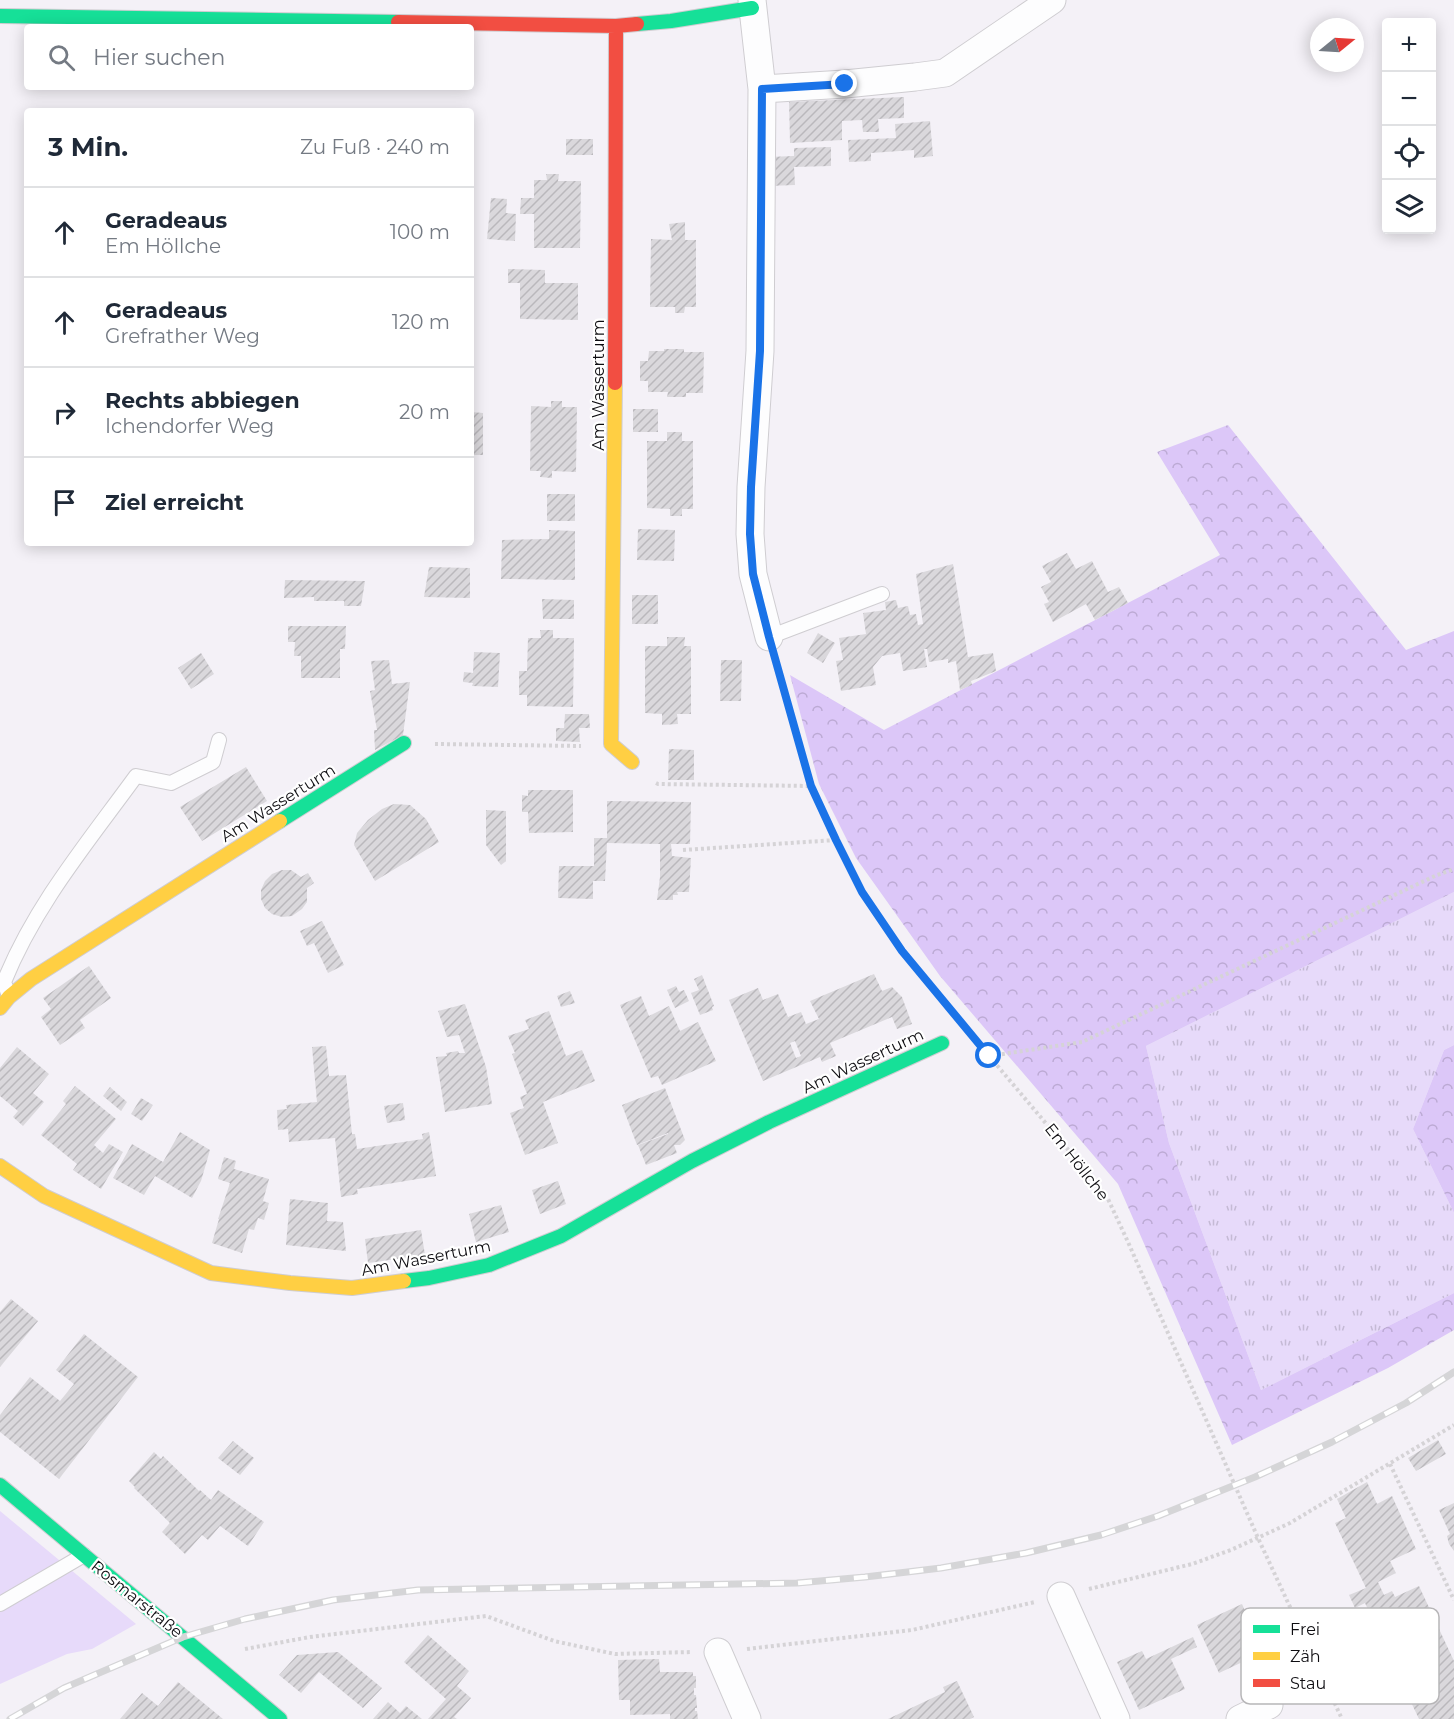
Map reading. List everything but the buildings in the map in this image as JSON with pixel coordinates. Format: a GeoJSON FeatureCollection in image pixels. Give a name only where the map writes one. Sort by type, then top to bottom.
{"type":"FeatureCollection","features":[{"type":"Feature","properties":{"kind":"street"},"geometry":{"type":"LineString","coordinates":[[762,89],[845,84],[945,73],[1052,0]]}},
{"type":"Feature","properties":{"kind":"street"},"geometry":{"type":"LineString","coordinates":[[0,16],[616,26],[671,21],[752,4],[762,89],[760,351],[750,534],[753,574],[769,637]]}},
{"type":"Feature","properties":{"kind":"street","name":"Am Wasserturm"},"geometry":{"type":"LineString","coordinates":[[611,744],[616,26]]}},
{"type":"Feature","properties":{"kind":"street","name":"Am Wasserturm"},"geometry":{"type":"LineString","coordinates":[[0,1008],[9,997],[32,979],[404,743]]}},
{"type":"Feature","properties":{"kind":"street"},"geometry":{"type":"LineString","coordinates":[[611,744],[632,762]]}},
{"type":"Feature","properties":{"kind":"street","name":"Am Wasserturm"},"geometry":{"type":"LineString","coordinates":[[0,1166],[44,1196],[211,1273],[352,1288],[429,1278],[489,1266],[561,1236],[692,1161],[769,1122],[942,1043]]}},
{"type":"Feature","properties":{"kind":"street","name":"Rosmarstraße"},"geometry":{"type":"LineString","coordinates":[[0,1485],[218,1666],[274,1717]]}},
{"type":"Feature","properties":{"kind":"street"},"geometry":{"type":"LineString","coordinates":[[1061,1596],[1116,1719]]}},
{"type":"Feature","properties":{"kind":"street"},"geometry":{"type":"LineString","coordinates":[[718,1652],[747,1719]]}},
{"type":"Feature","properties":{"kind":"street"},"geometry":{"type":"LineString","coordinates":[[1240,1719],[1269,1705]]}},
{"type":"Feature","properties":{"kind":"lane"},"geometry":{"type":"LineString","coordinates":[[769,637],[882,594]]}},
{"type":"Feature","properties":{"kind":"lane"},"geometry":{"type":"LineString","coordinates":[[9,997],[3,982],[13,959],[52,890],[136,776],[171,783],[213,762],[219,740]]}},
{"type":"Feature","properties":{"kind":"lane"},"geometry":{"type":"LineString","coordinates":[[0,1604],[84,1556]]}},
{"type":"Feature","properties":{"kind":"path"},"geometry":{"type":"LineString","coordinates":[[769,637],[811,786],[836,840],[862,892],[902,951],[961,1021]]}},
{"type":"Feature","properties":{"kind":"path"},"geometry":{"type":"LineString","coordinates":[[404,743],[592,746],[611,744]]}},
{"type":"Feature","properties":{"kind":"path"},"geometry":{"type":"LineString","coordinates":[[632,762],[658,784],[811,786]]}},
{"type":"Feature","properties":{"kind":"path"},"geometry":{"type":"LineString","coordinates":[[683,850],[836,840]]}},
{"type":"Feature","properties":{"kind":"path"},"geometry":{"type":"LineString","coordinates":[[989,1056],[1082,1042],[1454,869]]}},
{"type":"Feature","properties":{"kind":"path","name":"Em Höllche"},"geometry":{"type":"LineString","coordinates":[[968,1030],[1108,1199],[1290,1608]]}},
{"type":"Feature","properties":{"kind":"path"},"geometry":{"type":"LineString","coordinates":[[218,1666],[230,1652],[310,1637],[486,1616],[554,1641],[615,1654],[718,1652],[912,1630],[984,1615],[1192,1564],[1232,1550],[1290,1523],[1454,1425]]}},
{"type":"Feature","properties":{"kind":"path"},"geometry":{"type":"LineString","coordinates":[[1390,1464],[1454,1600]]}},
{"type":"Feature","properties":{"kind":"path","name":"Em Höllche"},"geometry":{"type":"LineString","coordinates":[[1335,1704],[1342,1719]]}},
{"type":"Feature","properties":{"kind":"green space"},"geometry":{"type":"Polygon","coordinates":[[[1228,425],[1406,650],[1454,631],[1454,892],[1146,1046],[1169,1143],[1261,1390],[1454,1293],[1454,1330],[1388,1368],[1232,1445],[1118,1184],[940,976],[856,858],[819,784],[790,675],[884,730],[1220,555],[1157,452],[1228,425]]]}},
{"type":"Feature","properties":{"kind":"green space"},"geometry":{"type":"Polygon","coordinates":[[[1454,892],[1454,1045],[1444,1050],[1413,1129],[1454,1213],[1454,1293],[1261,1390],[1169,1143],[1146,1046],[1454,892]]]}},
{"type":"Feature","properties":{"kind":"green space"},"geometry":{"type":"Polygon","coordinates":[[[1454,1045],[1454,1213],[1413,1129],[1444,1050],[1454,1045]]]}},
{"type":"Feature","properties":{"kind":"green space"},"geometry":{"type":"Polygon","coordinates":[[[0,1511],[136,1624],[92,1649],[67,1654],[0,1684],[0,1511]]]}},
{"type":"Feature","properties":{"kind":"railway"},"geometry":{"type":"LineString","coordinates":[[10,1719],[64,1688],[183,1637],[245,1619],[333,1600],[418,1590],[797,1583],[941,1568],[1026,1553],[1101,1535],[1158,1516],[1255,1477],[1332,1442],[1406,1403],[1454,1372]]}},
{"type":"Feature","properties":{"kind":"traffic: fast"},"geometry":{"type":"LineString","coordinates":[[637,24],[752,8]]}},
{"type":"Feature","properties":{"kind":"traffic: fast"},"geometry":{"type":"LineString","coordinates":[[0,16],[398,22]]}},
{"type":"Feature","properties":{"kind":"traffic: fast"},"geometry":{"type":"LineString","coordinates":[[280,821],[404,743]]}},
{"type":"Feature","properties":{"kind":"traffic: fast"},"geometry":{"type":"LineString","coordinates":[[404,1281],[489,1265],[561,1236],[692,1161],[769,1122],[942,1043]]}},
{"type":"Feature","properties":{"kind":"traffic: fast"},"geometry":{"type":"LineString","coordinates":[[0,1485],[280,1719]]}},
{"type":"Feature","properties":{"kind":"traffic: slow"},"geometry":{"type":"LineString","coordinates":[[615,383],[611,744],[632,762]]}},
{"type":"Feature","properties":{"kind":"traffic: slow"},"geometry":{"type":"LineString","coordinates":[[0,1008],[9,997],[31,979],[280,821]]}},
{"type":"Feature","properties":{"kind":"traffic: slow"},"geometry":{"type":"LineString","coordinates":[[0,1166],[44,1196],[211,1273],[352,1288],[404,1281]]}},
{"type":"Feature","properties":{"kind":"traffic: jam"},"geometry":{"type":"LineString","coordinates":[[398,22],[616,26],[637,24]]}},
{"type":"Feature","properties":{"kind":"traffic: jam"},"geometry":{"type":"LineString","coordinates":[[615,383],[616,26]]}},
{"type":"Feature","properties":{"kind":"route"},"geometry":{"type":"LineString","coordinates":[[845,84],[762,89],[760,351],[750,534],[753,574],[811,786],[836,840],[862,892],[902,951],[989,1056]]}}]}
